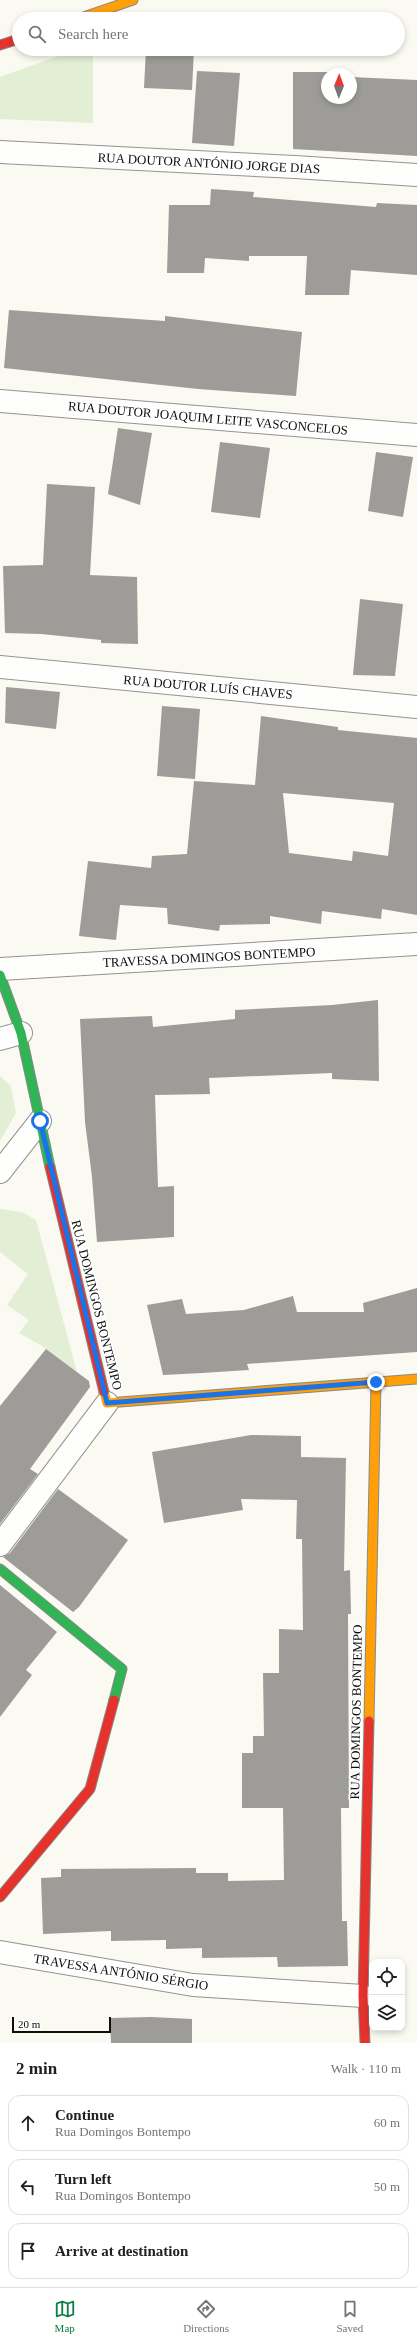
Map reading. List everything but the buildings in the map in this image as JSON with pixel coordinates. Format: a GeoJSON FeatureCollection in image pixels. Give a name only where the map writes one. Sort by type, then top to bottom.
{"type":"FeatureCollection","features":[{"type":"Feature","properties":{"kind":"street"},"geometry":{"type":"LineString","coordinates":[[99,12],[134,0]]}},
{"type":"Feature","properties":{"kind":"street"},"geometry":{"type":"LineString","coordinates":[[0,45],[12,41]]}},
{"type":"Feature","properties":{"kind":"street","name":"RUA DOUTOR ANTÓNIO JORGE DIAS"},"geometry":{"type":"LineString","coordinates":[[0,152],[294,167],[417,176]]}},
{"type":"Feature","properties":{"kind":"street","name":"RUA DOUTOR JOAQUIM LEITE VASCONCELOS"},"geometry":{"type":"LineString","coordinates":[[0,401],[417,435]]}},
{"type":"Feature","properties":{"kind":"street","name":"RUA DOUTOR LUÍS CHAVES"},"geometry":{"type":"LineString","coordinates":[[0,667],[417,707]]}},
{"type":"Feature","properties":{"kind":"street","name":"TRAVESSA DOMINGOS BONTEMPO"},"geometry":{"type":"LineString","coordinates":[[0,969],[417,944]]}},
{"type":"Feature","properties":{"kind":"street","name":"RUA DOMINGOS BONTEMPO"},"geometry":{"type":"LineString","coordinates":[[0,976],[21,1033],[40,1121],[107,1403],[417,1379]]}},
{"type":"Feature","properties":{"kind":"street"},"geometry":{"type":"LineString","coordinates":[[0,1039],[21,1033]]}},
{"type":"Feature","properties":{"kind":"street"},"geometry":{"type":"LineString","coordinates":[[0,1172],[40,1121]]}},
{"type":"Feature","properties":{"kind":"street","name":"RUA DOMINGOS BONTEMPO"},"geometry":{"type":"LineString","coordinates":[[365,2043],[363,1996],[376,1382]]}},
{"type":"Feature","properties":{"kind":"street"},"geometry":{"type":"LineString","coordinates":[[0,1545],[107,1403]]}},
{"type":"Feature","properties":{"kind":"street"},"geometry":{"type":"LineString","coordinates":[[0,1569],[122,1669],[90,1789],[0,1897]]}},
{"type":"Feature","properties":{"kind":"street","name":"TRAVESSA ANTÓNIO SÉRGIO"},"geometry":{"type":"LineString","coordinates":[[0,1952],[193,1985],[363,1996]]}},
{"type":"Feature","properties":{"kind":"green space"},"geometry":{"type":"Polygon","coordinates":[[[58,56],[93,56],[93,123],[0,119],[0,77],[58,56]]]}},
{"type":"Feature","properties":{"kind":"green space"},"geometry":{"type":"Polygon","coordinates":[[[0,1076],[11,1086],[16,1113],[0,1141],[0,1076]]]}},
{"type":"Feature","properties":{"kind":"green space"},"geometry":{"type":"Polygon","coordinates":[[[0,1209],[22,1212],[36,1220],[77,1372],[42,1346],[19,1333],[29,1320],[7,1305],[28,1274],[0,1252],[0,1209]]]}},
{"type":"Feature","properties":{"kind":"traffic: fast"},"geometry":{"type":"LineString","coordinates":[[0,975],[21,1033],[50,1167]]}},
{"type":"Feature","properties":{"kind":"traffic: fast"},"geometry":{"type":"LineString","coordinates":[[0,1569],[122,1669],[114,1700]]}},
{"type":"Feature","properties":{"kind":"traffic: slow"},"geometry":{"type":"LineString","coordinates":[[98,12],[133,0]]}},
{"type":"Feature","properties":{"kind":"traffic: slow"},"geometry":{"type":"LineString","coordinates":[[104,1392],[107,1403],[417,1379]]}},
{"type":"Feature","properties":{"kind":"traffic: slow"},"geometry":{"type":"LineString","coordinates":[[369,1721],[376,1382]]}},
{"type":"Feature","properties":{"kind":"traffic: jam"},"geometry":{"type":"LineString","coordinates":[[0,45],[12,41]]}},
{"type":"Feature","properties":{"kind":"traffic: jam"},"geometry":{"type":"LineString","coordinates":[[50,1167],[104,1392]]}},
{"type":"Feature","properties":{"kind":"traffic: jam"},"geometry":{"type":"LineString","coordinates":[[0,1897],[90,1789],[114,1700]]}},
{"type":"Feature","properties":{"kind":"traffic: jam"},"geometry":{"type":"LineString","coordinates":[[365,2043],[363,1996],[369,1721]]}},
{"type":"Feature","properties":{"kind":"route"},"geometry":{"type":"LineString","coordinates":[[40,1121],[107,1403],[376,1382]]}}]}
